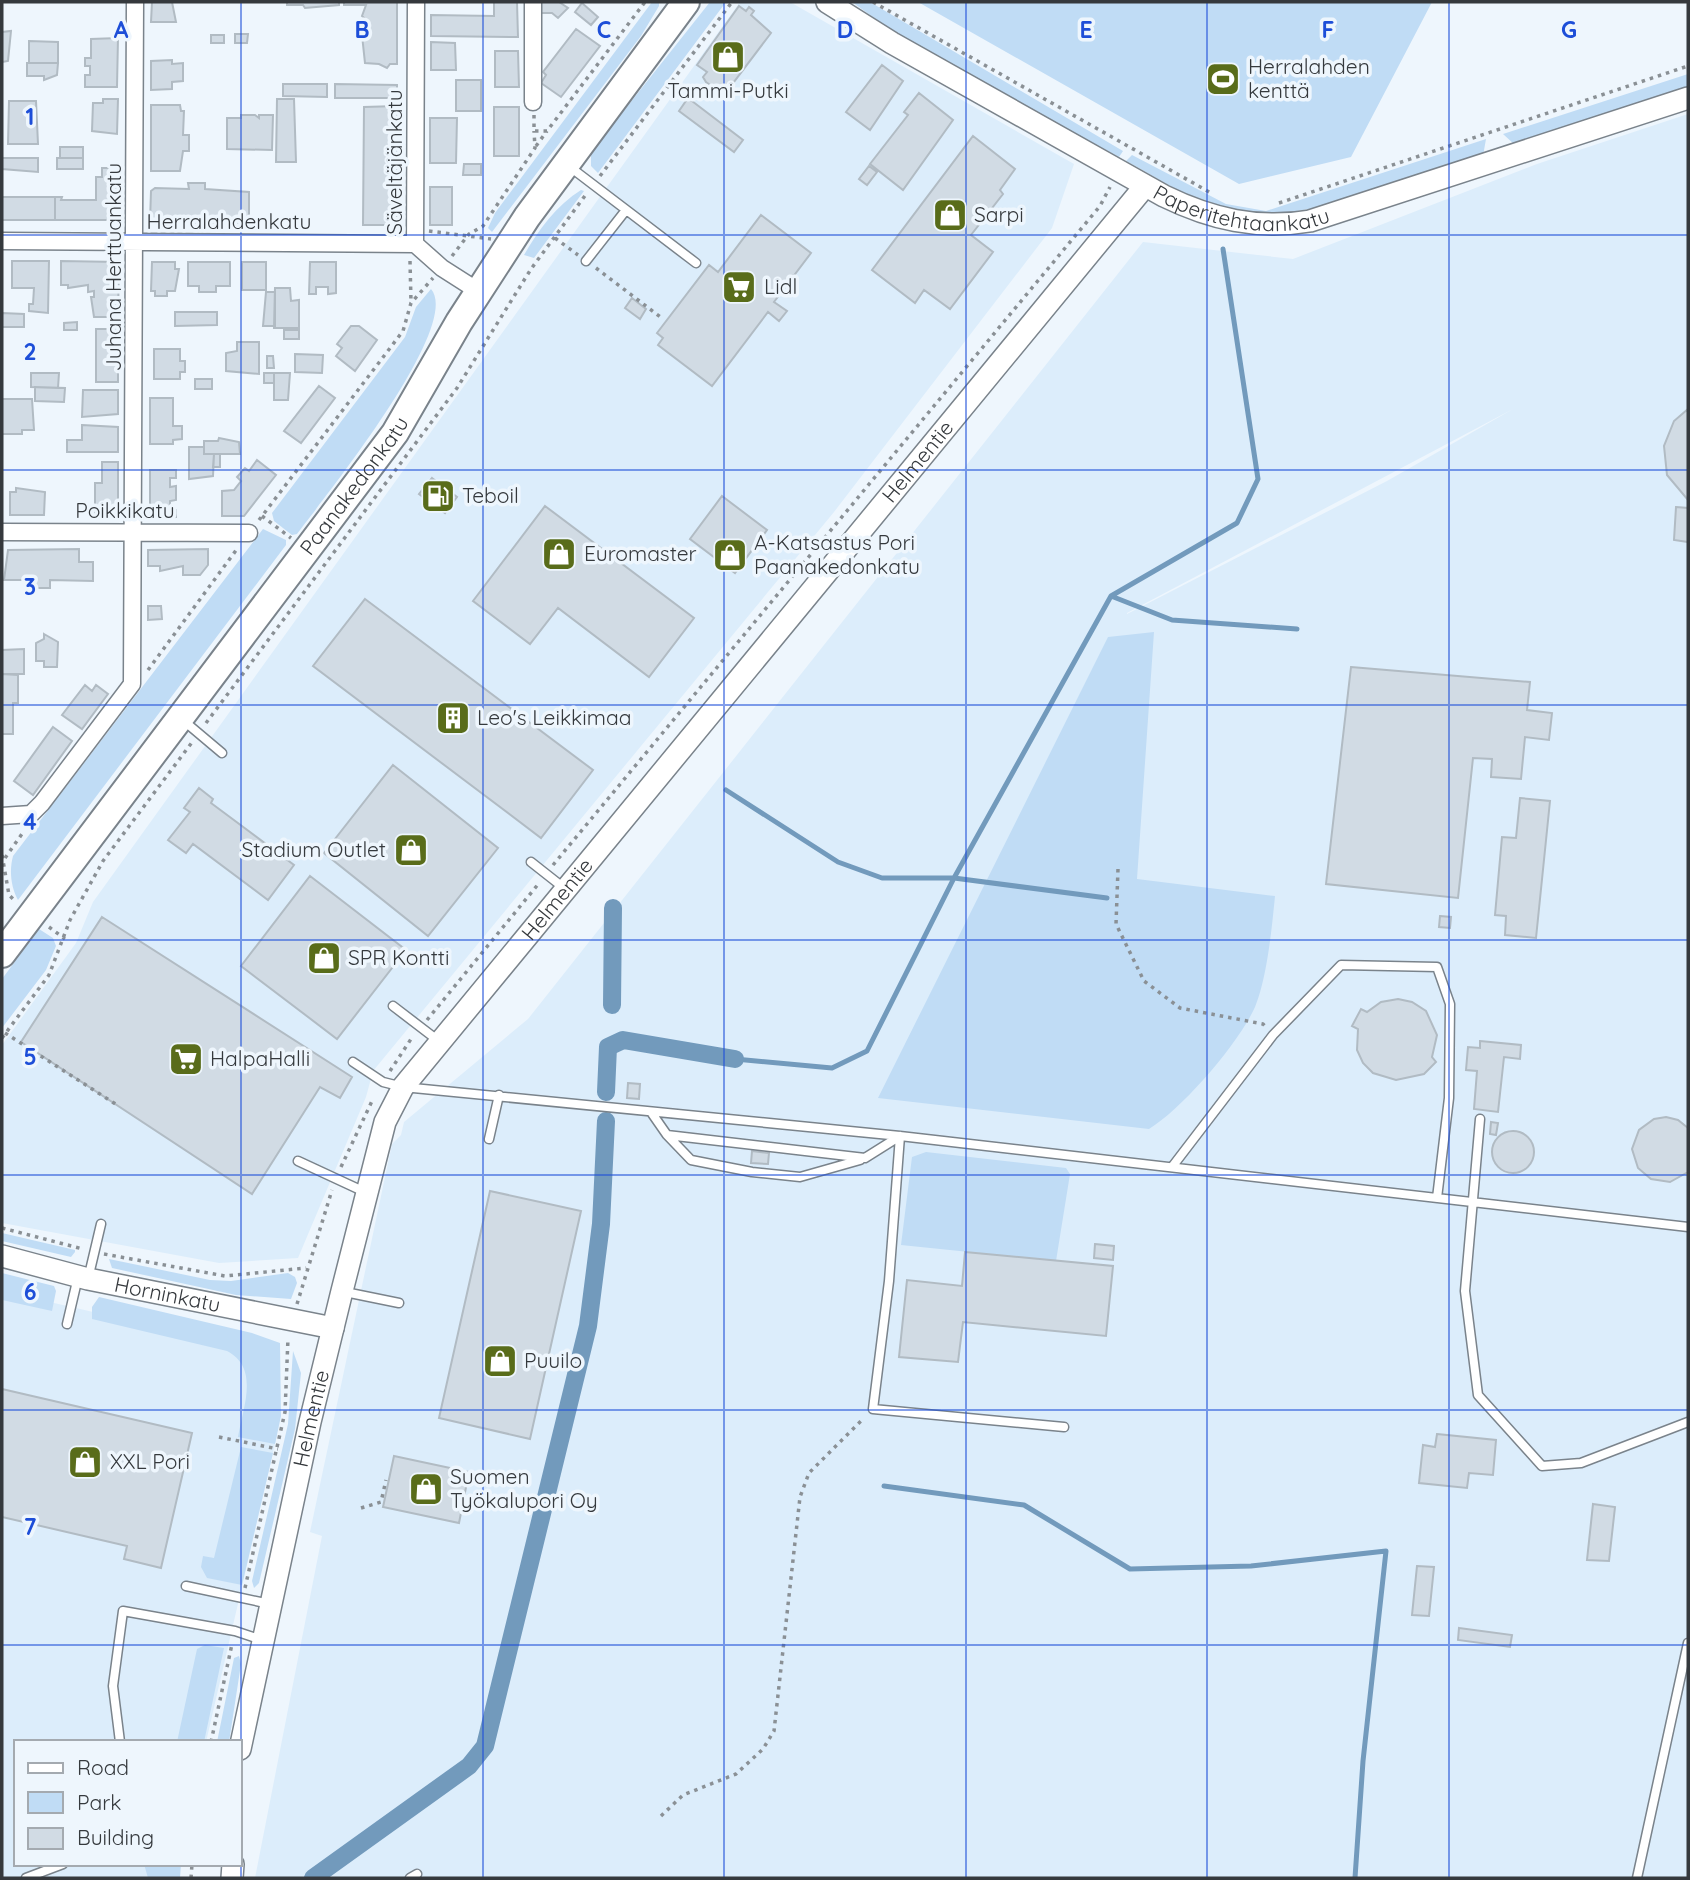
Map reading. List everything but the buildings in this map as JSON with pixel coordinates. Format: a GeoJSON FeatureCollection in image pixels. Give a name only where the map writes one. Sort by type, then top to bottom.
{"type":"FeatureCollection","features":[{"type":"Feature","properties":{"kind":"main road","name":"Paanakedonkatu"},"geometry":{"type":"LineString","coordinates":[[2,954],[395,433],[478,291],[506,249],[565,163],[686,2]]}},
{"type":"Feature","properties":{"kind":"street","name":"Juhana Herttuankatu"},"geometry":{"type":"LineString","coordinates":[[134,533],[135,2]]}},
{"type":"Feature","properties":{"kind":"street","name":"Säveltäjänkatu"},"geometry":{"type":"LineString","coordinates":[[416,2],[415,236],[442,268],[478,291]]}},
{"type":"Feature","properties":{"kind":"street"},"geometry":{"type":"LineString","coordinates":[[533,2],[533,102]]}},
{"type":"Feature","properties":{"kind":"street","name":"Paperitehtaankatu"},"geometry":{"type":"LineString","coordinates":[[827,2],[892,43],[1145,186],[1195,211],[1215,217],[1284,226],[1311,221],[1688,98]]}},
{"type":"Feature","properties":{"kind":"street","name":"Helmentie"},"geometry":{"type":"LineString","coordinates":[[242,1740],[333,1328],[393,1084],[440,1042],[1145,186]]}},
{"type":"Feature","properties":{"kind":"street","name":"Herralahdenkatu"},"geometry":{"type":"LineString","coordinates":[[2,241],[135,242],[415,236]]}},
{"type":"Feature","properties":{"kind":"street","name":"Poikkikatu"},"geometry":{"type":"LineString","coordinates":[[2,532],[249,533]]}},
{"type":"Feature","properties":{"kind":"street"},"geometry":{"type":"LineString","coordinates":[[2,816],[31,814],[132,684],[134,533]]}},
{"type":"Feature","properties":{"kind":"street","name":"Horninkatu"},"geometry":{"type":"LineString","coordinates":[[2,1256],[83,1278],[333,1328]]}},
{"type":"Feature","properties":{"kind":"lane"},"geometry":{"type":"LineString","coordinates":[[565,163],[696,263]]}},
{"type":"Feature","properties":{"kind":"lane"},"geometry":{"type":"LineString","coordinates":[[586,261],[625,210]]}},
{"type":"Feature","properties":{"kind":"lane"},"geometry":{"type":"LineString","coordinates":[[179,717],[222,753]]}},
{"type":"Feature","properties":{"kind":"lane"},"geometry":{"type":"LineString","coordinates":[[531,862],[566,890]]}},
{"type":"Feature","properties":{"kind":"lane"},"geometry":{"type":"LineString","coordinates":[[1172,1167],[1273,1035],[1340,965],[1437,967],[1450,1004],[1448,1098],[1437,1198]]}},
{"type":"Feature","properties":{"kind":"lane"},"geometry":{"type":"LineString","coordinates":[[393,1006],[440,1042]]}},
{"type":"Feature","properties":{"kind":"lane"},"geometry":{"type":"LineString","coordinates":[[353,1062],[393,1084],[900,1136],[1688,1227]]}},
{"type":"Feature","properties":{"kind":"lane"},"geometry":{"type":"LineString","coordinates":[[489,1139],[499,1095]]}},
{"type":"Feature","properties":{"kind":"lane"},"geometry":{"type":"LineString","coordinates":[[651,1112],[667,1135],[691,1160],[752,1172],[800,1177],[865,1158],[900,1136]]}},
{"type":"Feature","properties":{"kind":"lane"},"geometry":{"type":"LineString","coordinates":[[1480,1119],[1465,1291],[1478,1395],[1542,1466],[1581,1463],[1688,1422]]}},
{"type":"Feature","properties":{"kind":"lane"},"geometry":{"type":"LineString","coordinates":[[667,1135],[865,1158]]}},
{"type":"Feature","properties":{"kind":"lane"},"geometry":{"type":"LineString","coordinates":[[900,1136],[889,1281],[873,1409],[1064,1427]]}},
{"type":"Feature","properties":{"kind":"lane"},"geometry":{"type":"LineString","coordinates":[[298,1161],[367,1194]]}},
{"type":"Feature","properties":{"kind":"lane"},"geometry":{"type":"LineString","coordinates":[[67,1324],[95,1251],[101,1224]]}},
{"type":"Feature","properties":{"kind":"lane"},"geometry":{"type":"LineString","coordinates":[[342,1291],[399,1303]]}},
{"type":"Feature","properties":{"kind":"lane"},"geometry":{"type":"LineString","coordinates":[[186,1586],[270,1604]]}},
{"type":"Feature","properties":{"kind":"lane"},"geometry":{"type":"LineString","coordinates":[[120,1740],[113,1686],[123,1611],[235,1631],[262,1640]]}},
{"type":"Feature","properties":{"kind":"lane"},"geometry":{"type":"LineString","coordinates":[[1637,1878],[1688,1643]]}},
{"type":"Feature","properties":{"kind":"lane"},"geometry":{"type":"LineString","coordinates":[[26,1878],[58,1866]]}},
{"type":"Feature","properties":{"kind":"path"},"geometry":{"type":"LineString","coordinates":[[141,680],[403,331],[411,303],[469,234],[483,226],[547,131],[645,2]]}},
{"type":"Feature","properties":{"kind":"path"},"geometry":{"type":"LineString","coordinates":[[873,2],[1219,197]]}},
{"type":"Feature","properties":{"kind":"path"},"geometry":{"type":"LineString","coordinates":[[1271,204],[1688,66]]}},
{"type":"Feature","properties":{"kind":"path"},"geometry":{"type":"LineString","coordinates":[[533,102],[535,148]]}},
{"type":"Feature","properties":{"kind":"path"},"geometry":{"type":"LineString","coordinates":[[534,131],[547,131]]}},
{"type":"Feature","properties":{"kind":"path"},"geometry":{"type":"LineString","coordinates":[[243,1598],[278,1449],[285,1412],[288,1340],[306,1268],[335,1179],[393,1084],[421,1028],[1100,206],[1130,148]]}},
{"type":"Feature","properties":{"kind":"path"},"geometry":{"type":"LineString","coordinates":[[415,236],[486,236],[531,269]]}},
{"type":"Feature","properties":{"kind":"path"},"geometry":{"type":"LineString","coordinates":[[555,238],[663,319]]}},
{"type":"Feature","properties":{"kind":"path"},"geometry":{"type":"LineString","coordinates":[[5,858],[29,826],[15,827]]}},
{"type":"Feature","properties":{"kind":"path"},"geometry":{"type":"LineString","coordinates":[[106,856],[70,920],[49,975],[3,1035],[117,1105]]}},
{"type":"Feature","properties":{"kind":"path"},"geometry":{"type":"LineString","coordinates":[[1118,869],[1116,925],[1144,981],[1180,1009],[1263,1024],[1273,1035]]}},
{"type":"Feature","properties":{"kind":"path"},"geometry":{"type":"LineString","coordinates":[[2,1228],[95,1251],[225,1276],[306,1268]]}},
{"type":"Feature","properties":{"kind":"path"},"geometry":{"type":"LineString","coordinates":[[662,1816],[683,1795],[736,1774],[763,1749],[774,1731],[800,1497],[809,1473],[873,1409]]}},
{"type":"Feature","properties":{"kind":"path"},"geometry":{"type":"LineString","coordinates":[[219,1437],[278,1449]]}},
{"type":"Feature","properties":{"kind":"path"},"geometry":{"type":"LineString","coordinates":[[360,1507],[381,1502],[386,1480]]}},
{"type":"Feature","properties":{"kind":"path"},"geometry":{"type":"LineString","coordinates":[[211,1740],[235,1631]]}},
{"type":"Feature","properties":{"kind":"shaded area"},"geometry":{"type":"Polygon","coordinates":[[[740,2],[790,2],[1074,164],[1052,228],[834,512],[373,1071],[366,1097],[298,1258],[219,1263],[2,1223],[2,1045],[76,943],[93,902],[740,2]]]}},
{"type":"Feature","properties":{"kind":"shaded area"},"geometry":{"type":"Polygon","coordinates":[[[1688,114],[1688,1878],[255,1878],[322,1536],[310,1532],[392,1144],[401,1135],[404,1122],[528,1019],[1143,242],[1293,259],[1537,164],[1688,114]],[[1513,409],[1127,614],[1387,481],[1513,409]]]}},
{"type":"Feature","properties":{"kind":"shaded area"},"geometry":{"type":"Polygon","coordinates":[[[2,1291],[219,1341],[243,1354],[277,1435],[206,1740],[14,1740],[14,1866],[174,1866],[166,1878],[2,1878],[2,1291]]]}},
{"type":"Feature","properties":{"kind":"green space"},"geometry":{"type":"Polygon","coordinates":[[[652,2],[659,2],[659,6],[641,36],[492,232],[488,228],[495,213],[652,2]]]}},
{"type":"Feature","properties":{"kind":"green space"},"geometry":{"type":"Polygon","coordinates":[[[710,2],[726,2],[598,173],[591,166],[591,152],[710,2]]]}},
{"type":"Feature","properties":{"kind":"green space"},"geometry":{"type":"Polygon","coordinates":[[[852,2],[870,2],[1123,151],[1119,157],[916,48],[852,2]]]}},
{"type":"Feature","properties":{"kind":"green space","name":"Herralahden kenttä"},"geometry":{"type":"Polygon","coordinates":[[[918,2],[1432,2],[1351,157],[1239,184],[918,2]]]}},
{"type":"Feature","properties":{"kind":"green space"},"geometry":{"type":"Polygon","coordinates":[[[1688,74],[1688,88],[1515,145],[1503,134],[1688,74]]]}},
{"type":"Feature","properties":{"kind":"green space"},"geometry":{"type":"Polygon","coordinates":[[[1486,139],[1483,156],[1353,199],[1284,213],[1252,214],[1210,205],[1126,161],[1132,155],[1226,204],[1266,211],[1486,139]]]}},
{"type":"Feature","properties":{"kind":"green space"},"geometry":{"type":"Polygon","coordinates":[[[581,190],[584,191],[534,258],[524,255],[549,219],[581,190]]]}},
{"type":"Feature","properties":{"kind":"green space"},"geometry":{"type":"Polygon","coordinates":[[[431,289],[436,309],[427,338],[410,373],[360,450],[297,534],[292,535],[274,521],[272,513],[405,337],[416,307],[431,289]]]}},
{"type":"Feature","properties":{"kind":"green space"},"geometry":{"type":"Polygon","coordinates":[[[263,529],[286,540],[286,545],[18,900],[11,879],[13,856],[263,529]]]}},
{"type":"Feature","properties":{"kind":"green space"},"geometry":{"type":"Polygon","coordinates":[[[1154,632],[1137,879],[1275,896],[1263,982],[1247,1022],[1193,1091],[1149,1129],[878,1098],[1108,637],[1154,632]]]}},
{"type":"Feature","properties":{"kind":"green space"},"geometry":{"type":"Polygon","coordinates":[[[39,929],[53,938],[56,946],[46,970],[2,1028],[2,979],[39,929]]]}},
{"type":"Feature","properties":{"kind":"green space"},"geometry":{"type":"Polygon","coordinates":[[[926,1152],[1066,1168],[1070,1174],[1056,1261],[901,1245],[912,1157],[926,1152]]]}},
{"type":"Feature","properties":{"kind":"green space"},"geometry":{"type":"Polygon","coordinates":[[[2,1233],[75,1252],[71,1257],[2,1241],[2,1233]]]}},
{"type":"Feature","properties":{"kind":"green space"},"geometry":{"type":"Polygon","coordinates":[[[109,1259],[210,1280],[231,1281],[288,1273],[295,1277],[297,1283],[291,1299],[236,1295],[112,1268],[109,1259]]]}},
{"type":"Feature","properties":{"kind":"green space"},"geometry":{"type":"Polygon","coordinates":[[[2,1273],[54,1286],[56,1291],[52,1311],[2,1300],[2,1273]]]}},
{"type":"Feature","properties":{"kind":"green space"},"geometry":{"type":"Polygon","coordinates":[[[99,1297],[252,1333],[280,1343],[281,1416],[275,1444],[238,1437],[247,1389],[243,1367],[237,1358],[227,1351],[92,1319],[92,1307],[99,1297]]]}},
{"type":"Feature","properties":{"kind":"green space"},"geometry":{"type":"Polygon","coordinates":[[[293,1351],[301,1373],[295,1429],[259,1583],[254,1588],[252,1581],[288,1424],[293,1351]]]}},
{"type":"Feature","properties":{"kind":"green space"},"geometry":{"type":"Polygon","coordinates":[[[241,1447],[273,1453],[242,1585],[207,1578],[201,1567],[203,1556],[214,1558],[241,1447]]]}},
{"type":"Feature","properties":{"kind":"green space"},"geometry":{"type":"Polygon","coordinates":[[[205,1645],[224,1648],[204,1740],[177,1740],[197,1649],[205,1645]]]}},
{"type":"Feature","properties":{"kind":"green space"},"geometry":{"type":"Polygon","coordinates":[[[239,1656],[241,1664],[229,1740],[217,1740],[234,1658],[239,1656]]]}},
{"type":"Feature","properties":{"kind":"green space"},"geometry":{"type":"Polygon","coordinates":[[[145,1866],[181,1866],[180,1878],[148,1878],[145,1866]]]}},
{"type":"Feature","properties":{"kind":"waterway"},"geometry":{"type":"LineString","coordinates":[[735,1059],[832,1068],[867,1051],[954,878],[1111,596],[1237,523],[1258,479],[1223,249]]}},
{"type":"Feature","properties":{"kind":"waterway"},"geometry":{"type":"LineString","coordinates":[[1111,596],[1172,620],[1297,629]]}},
{"type":"Feature","properties":{"kind":"waterway"},"geometry":{"type":"LineString","coordinates":[[726,790],[838,862],[882,878],[954,878],[1107,898]]}},
{"type":"Feature","properties":{"kind":"waterway"},"geometry":{"type":"LineString","coordinates":[[612,1005],[613,908]]}},
{"type":"Feature","properties":{"kind":"waterway"},"geometry":{"type":"LineString","coordinates":[[606,1092],[608,1047],[623,1040],[735,1059]]}},
{"type":"Feature","properties":{"kind":"waterway"},"geometry":{"type":"LineString","coordinates":[[313,1878],[469,1766],[485,1746],[588,1326],[601,1224],[606,1121]]}},
{"type":"Feature","properties":{"kind":"waterway"},"geometry":{"type":"LineString","coordinates":[[884,1486],[1024,1505],[1130,1569],[1251,1566],[1386,1551],[1363,1761],[1355,1878]]}},
{"type":"Feature","properties":{"kind":"place","name":"Tammi-Putki"},"geometry":{"type":"Point","coordinates":[728,57]}},
{"type":"Feature","properties":{"kind":"place","name":"Herralahden kenttä"},"geometry":{"type":"Point","coordinates":[1223,79]}},
{"type":"Feature","properties":{"kind":"place","name":"Sarpi"},"geometry":{"type":"Point","coordinates":[950,215]}},
{"type":"Feature","properties":{"kind":"place","name":"Lidl"},"geometry":{"type":"Point","coordinates":[739,287]}},
{"type":"Feature","properties":{"kind":"place","name":"Teboil"},"geometry":{"type":"Point","coordinates":[438,496]}},
{"type":"Feature","properties":{"kind":"place","name":"Euromaster"},"geometry":{"type":"Point","coordinates":[559,554]}},
{"type":"Feature","properties":{"kind":"place","name":"A-Katsastus Pori Paanakedonkatu"},"geometry":{"type":"Point","coordinates":[730,555]}},
{"type":"Feature","properties":{"kind":"place","name":"Leo's Leikkimaa"},"geometry":{"type":"Point","coordinates":[453,718]}},
{"type":"Feature","properties":{"kind":"place","name":"Stadium Outlet"},"geometry":{"type":"Point","coordinates":[411,850]}},
{"type":"Feature","properties":{"kind":"place","name":"SPR Kontti"},"geometry":{"type":"Point","coordinates":[324,958]}},
{"type":"Feature","properties":{"kind":"place","name":"HalpaHalli"},"geometry":{"type":"Point","coordinates":[186,1059]}},
{"type":"Feature","properties":{"kind":"place","name":"Puuilo"},"geometry":{"type":"Point","coordinates":[500,1361]}},
{"type":"Feature","properties":{"kind":"place","name":"XXL Pori"},"geometry":{"type":"Point","coordinates":[85,1462]}},
{"type":"Feature","properties":{"kind":"place","name":"Suomen Työkalupori Oy"},"geometry":{"type":"Point","coordinates":[426,1489]}}]}
